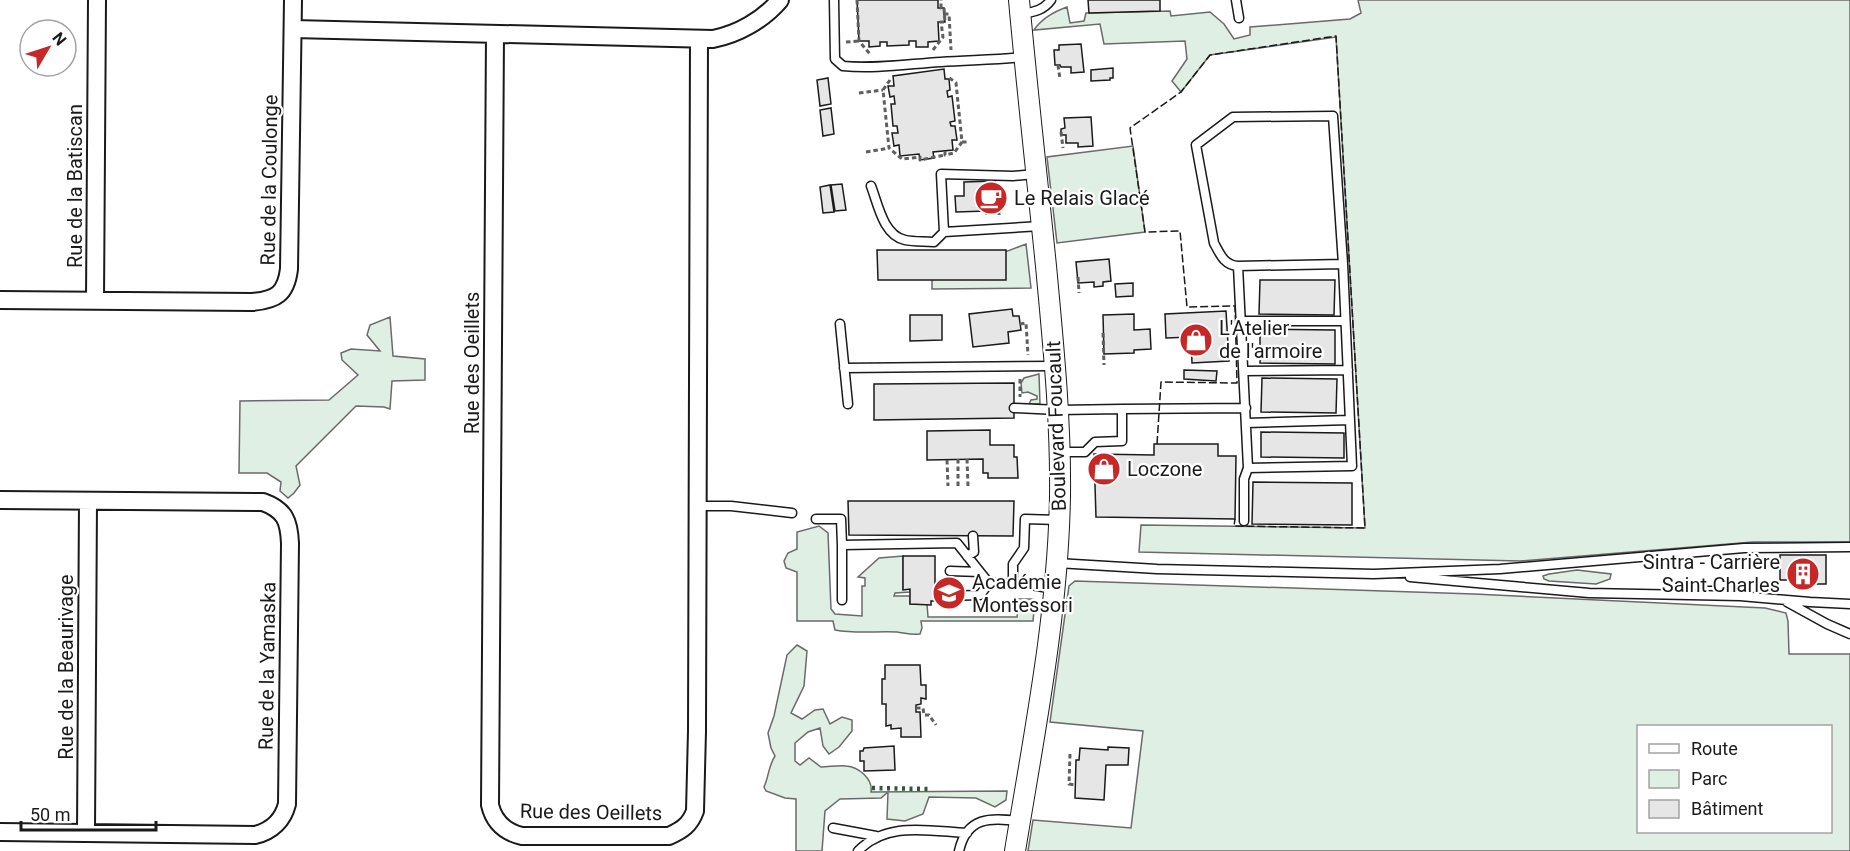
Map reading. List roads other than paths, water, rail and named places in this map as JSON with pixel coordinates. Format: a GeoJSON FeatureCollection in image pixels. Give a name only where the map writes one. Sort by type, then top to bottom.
{"type":"FeatureCollection","features":[{"type":"Feature","properties":{"kind":"street","name":"Rue de la Batiscan"},"geometry":{"type":"LineString","coordinates":[[95,300],[97,0]]}},
{"type":"Feature","properties":{"kind":"street","name":"Rue de la Coulonge"},"geometry":{"type":"LineString","coordinates":[[0,300],[252,302],[272,298],[285,288],[289,269],[293,0]]}},
{"type":"Feature","properties":{"kind":"street"},"geometry":{"type":"LineString","coordinates":[[293,29],[699,39],[723,37],[739,31],[770,12],[780,0]]}},
{"type":"Feature","properties":{"kind":"street","name":"Boulevard Foucault"},"geometry":{"type":"LineString","coordinates":[[1015,851],[1058,563],[1060,452],[1055,366],[1020,7]]}},
{"type":"Feature","properties":{"kind":"street","name":"Rue des Oeillets"},"geometry":{"type":"LineString","coordinates":[[495,34],[490,805],[495,819],[507,830],[522,836],[669,836],[687,826],[692,819],[696,798],[699,39]]}},
{"type":"Feature","properties":{"kind":"street","name":"Rue de la Yamaska"},"geometry":{"type":"LineString","coordinates":[[0,500],[263,502],[279,510],[287,521],[290,543],[287,804],[285,813],[279,821],[265,832],[255,834],[0,832]]}},
{"type":"Feature","properties":{"kind":"street","name":"Rue de la Beaurivage"},"geometry":{"type":"LineString","coordinates":[[86,832],[88,501]]}},
{"type":"Feature","properties":{"kind":"lane"},"geometry":{"type":"LineString","coordinates":[[834,0],[835,59],[843,66],[869,67],[1024,57]]}},
{"type":"Feature","properties":{"kind":"lane"},"geometry":{"type":"LineString","coordinates":[[1020,7],[1039,10],[1051,0]]}},
{"type":"Feature","properties":{"kind":"lane"},"geometry":{"type":"LineString","coordinates":[[1236,0],[1239,18]]}},
{"type":"Feature","properties":{"kind":"lane"},"geometry":{"type":"LineString","coordinates":[[1248,468],[1353,466],[1343,264],[1333,116],[1233,117],[1196,145],[1214,243],[1228,263],[1238,266],[1343,264]]}},
{"type":"Feature","properties":{"kind":"lane"},"geometry":{"type":"LineString","coordinates":[[944,232],[941,174],[1013,176],[1037,174]]}},
{"type":"Feature","properties":{"kind":"lane"},"geometry":{"type":"LineString","coordinates":[[872,186],[883,221],[894,235],[906,240],[934,242],[944,232],[1042,226]]}},
{"type":"Feature","properties":{"kind":"lane"},"geometry":{"type":"LineString","coordinates":[[1238,266],[1248,468],[1244,479],[1244,521]]}},
{"type":"Feature","properties":{"kind":"lane"},"geometry":{"type":"LineString","coordinates":[[1241,321],[1345,321]]}},
{"type":"Feature","properties":{"kind":"lane"},"geometry":{"type":"LineString","coordinates":[[840,324],[848,404]]}},
{"type":"Feature","properties":{"kind":"lane"},"geometry":{"type":"LineString","coordinates":[[844,368],[1055,366]]}},
{"type":"Feature","properties":{"kind":"lane"},"geometry":{"type":"LineString","coordinates":[[1244,371],[1348,370]]}},
{"type":"Feature","properties":{"kind":"lane"},"geometry":{"type":"LineString","coordinates":[[1014,408],[1058,410],[1246,408]]}},
{"type":"Feature","properties":{"kind":"lane"},"geometry":{"type":"LineString","coordinates":[[1060,452],[1085,452],[1095,442],[1122,441],[1122,409]]}},
{"type":"Feature","properties":{"kind":"lane"},"geometry":{"type":"LineString","coordinates":[[1246,423],[1350,420]]}},
{"type":"Feature","properties":{"kind":"lane"},"geometry":{"type":"LineString","coordinates":[[698,506],[731,506],[792,513]]}},
{"type":"Feature","properties":{"kind":"lane"},"geometry":{"type":"LineString","coordinates":[[816,519],[845,519],[842,545],[842,600]]}},
{"type":"Feature","properties":{"kind":"lane"},"geometry":{"type":"LineString","coordinates":[[1013,584],[1013,564],[1024,548],[1025,519],[1059,520]]}},
{"type":"Feature","properties":{"kind":"lane"},"geometry":{"type":"LineString","coordinates":[[967,556],[974,552],[973,536]]}},
{"type":"Feature","properties":{"kind":"lane"},"geometry":{"type":"LineString","coordinates":[[842,545],[957,543],[989,583],[1026,584],[1055,589]]}},
{"type":"Feature","properties":{"kind":"lane"},"geometry":{"type":"LineString","coordinates":[[1058,563],[1157,569],[1374,574],[1500,569],[1744,548],[1850,547]]}},
{"type":"Feature","properties":{"kind":"lane"},"geometry":{"type":"LineString","coordinates":[[950,571],[980,572]]}},
{"type":"Feature","properties":{"kind":"lane"},"geometry":{"type":"LineString","coordinates":[[1374,574],[1589,593],[1740,596],[1850,604]]}},
{"type":"Feature","properties":{"kind":"lane"},"geometry":{"type":"LineString","coordinates":[[944,596],[980,595],[989,583]]}},
{"type":"Feature","properties":{"kind":"lane"},"geometry":{"type":"LineString","coordinates":[[1781,599],[1850,634]]}},
{"type":"Feature","properties":{"kind":"lane"},"geometry":{"type":"LineString","coordinates":[[959,851],[967,833],[983,820],[1020,821]]}},
{"type":"Feature","properties":{"kind":"lane"},"geometry":{"type":"LineString","coordinates":[[833,828],[876,837]]}},
{"type":"Feature","properties":{"kind":"lane"},"geometry":{"type":"LineString","coordinates":[[858,851],[876,837],[888,832],[905,830],[967,833]]}},
{"type":"Feature","properties":{"kind":"place","name":"Le Relais Glacé"},"geometry":{"type":"Point","coordinates":[991,198]}},
{"type":"Feature","properties":{"kind":"place","name":"L'Atelier de l'armoire"},"geometry":{"type":"Point","coordinates":[1196,340]}},
{"type":"Feature","properties":{"kind":"place","name":"Loczone"},"geometry":{"type":"Point","coordinates":[1104,469]}},
{"type":"Feature","properties":{"kind":"place","name":"Sintra - Carrière Saint-Charles"},"geometry":{"type":"Point","coordinates":[1803,574]}},
{"type":"Feature","properties":{"kind":"place","name":"Académie Montessori"},"geometry":{"type":"Point","coordinates":[949,593]}}]}
